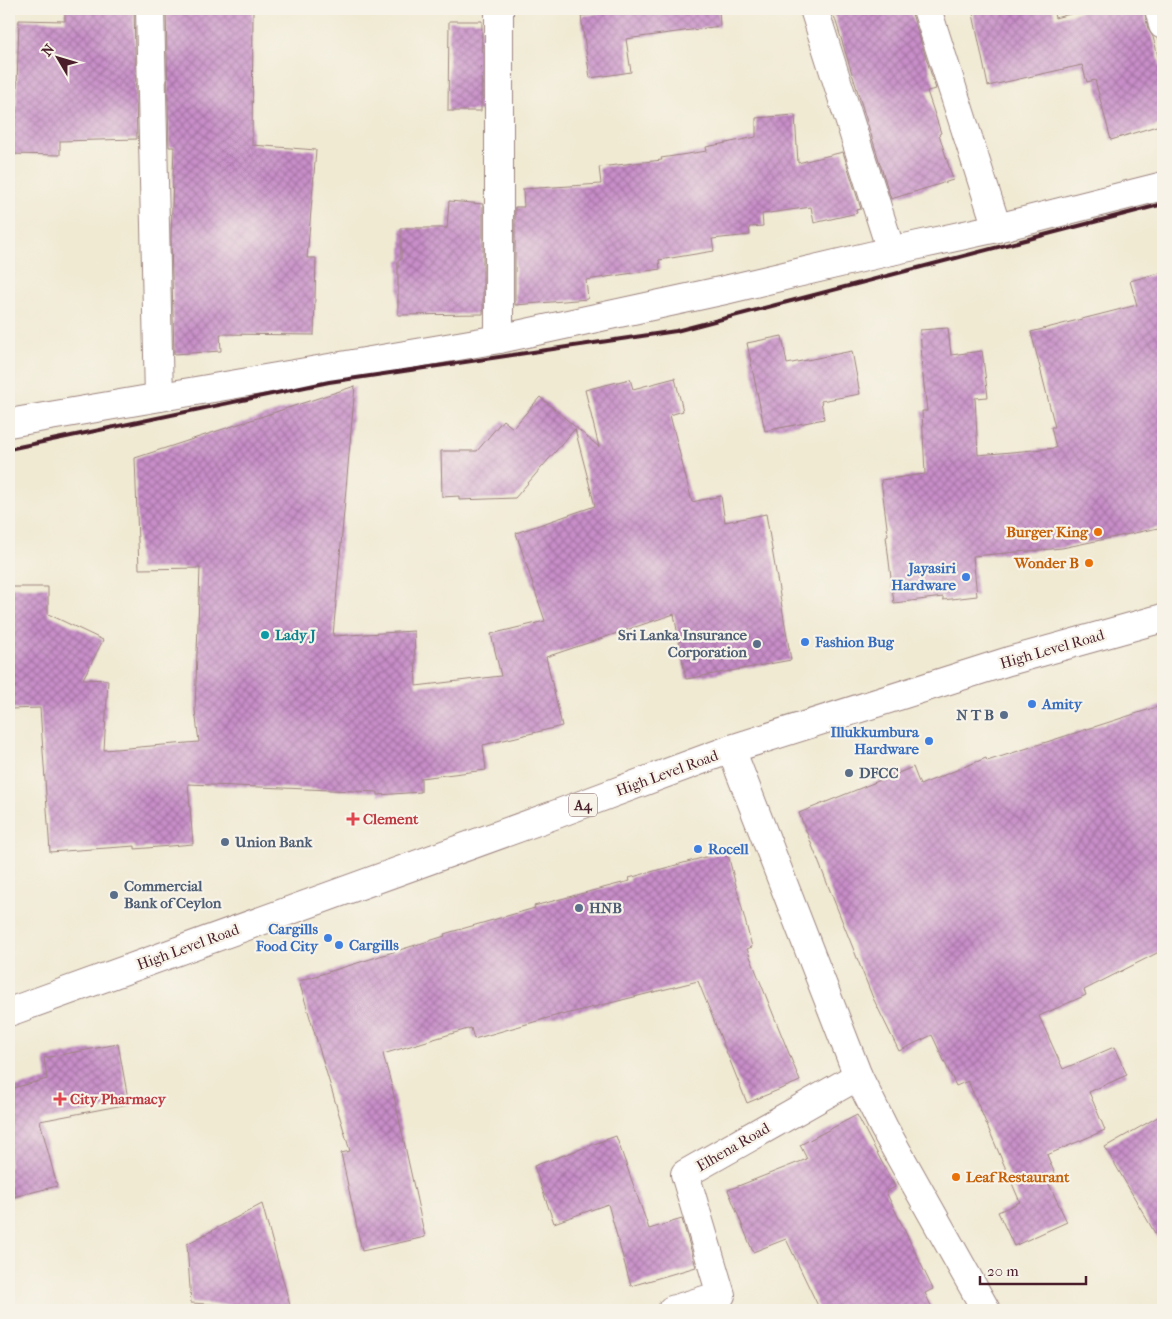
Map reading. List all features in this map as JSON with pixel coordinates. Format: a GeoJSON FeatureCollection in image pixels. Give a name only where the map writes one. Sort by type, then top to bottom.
{"type":"FeatureCollection","features":[{"type":"Feature","properties":{"kind":"main road"},"geometry":{"type":"LineString","coordinates":[[150,9],[159,397]]}},
{"type":"Feature","properties":{"kind":"main road"},"geometry":{"type":"LineString","coordinates":[[499,9],[499,339]]}},
{"type":"Feature","properties":{"kind":"main road"},"geometry":{"type":"LineString","coordinates":[[814,9],[891,250]]}},
{"type":"Feature","properties":{"kind":"main road"},"geometry":{"type":"LineString","coordinates":[[927,9],[997,228]]}},
{"type":"Feature","properties":{"kind":"main road"},"geometry":{"type":"LineString","coordinates":[[1159,9],[1163,25]]}},
{"type":"Feature","properties":{"kind":"main road"},"geometry":{"type":"LineString","coordinates":[[9,423],[499,339],[725,290],[891,250],[997,228],[1163,186]]}},
{"type":"Feature","properties":{"kind":"main road","name":"High Level Road"},"geometry":{"type":"LineString","coordinates":[[9,1012],[731,749],[1009,661],[1163,618]]}},
{"type":"Feature","properties":{"kind":"main road"},"geometry":{"type":"LineString","coordinates":[[731,749],[858,1076],[884,1128],[986,1310]]}},
{"type":"Feature","properties":{"kind":"main road","name":"Elhena Road"},"geometry":{"type":"LineString","coordinates":[[672,1310],[721,1295],[685,1174],[858,1076]]}},
{"type":"Feature","properties":{"kind":"building"},"geometry":{"type":"Polygon","coordinates":[[[65,9],[134,9],[137,139],[60,141],[60,155],[9,154],[9,118],[16,118],[19,20],[65,21],[65,9]]]}},
{"type":"Feature","properties":{"kind":"building"},"geometry":{"type":"Polygon","coordinates":[[[166,9],[253,9],[252,145],[316,150],[307,258],[316,258],[314,335],[220,334],[221,351],[174,354],[171,238],[174,147],[169,147],[166,9]]]}},
{"type":"Feature","properties":{"kind":"building"},"geometry":{"type":"Polygon","coordinates":[[[624,9],[719,9],[720,26],[626,39],[631,72],[590,78],[581,16],[624,9]]]}},
{"type":"Feature","properties":{"kind":"building"},"geometry":{"type":"Polygon","coordinates":[[[832,9],[912,9],[936,89],[927,91],[941,133],[939,134],[953,180],[891,199],[832,9]]]}},
{"type":"Feature","properties":{"kind":"building"},"geometry":{"type":"Polygon","coordinates":[[[972,9],[1053,9],[1055,18],[1089,9],[1144,9],[1148,29],[1153,37],[1163,75],[1163,124],[1111,140],[1095,80],[1087,82],[1082,65],[988,86],[972,9]]]}},
{"type":"Feature","properties":{"kind":"building"},"geometry":{"type":"Polygon","coordinates":[[[449,21],[482,21],[481,111],[448,111],[449,21]]]}},
{"type":"Feature","properties":{"kind":"building"},"geometry":{"type":"Polygon","coordinates":[[[795,115],[798,163],[843,152],[861,209],[856,210],[857,213],[814,223],[811,207],[762,214],[763,226],[749,227],[750,235],[712,239],[714,251],[659,260],[660,269],[586,280],[588,299],[515,305],[515,207],[524,207],[523,189],[601,184],[599,167],[662,160],[661,158],[707,151],[706,147],[756,137],[756,118],[795,115]]]}},
{"type":"Feature","properties":{"kind":"building"},"geometry":{"type":"Polygon","coordinates":[[[449,201],[483,204],[483,314],[398,315],[398,260],[401,260],[401,228],[447,228],[449,201]]]}},
{"type":"Feature","properties":{"kind":"building"},"geometry":{"type":"Polygon","coordinates":[[[1163,272],[1163,527],[1062,548],[973,556],[977,596],[943,600],[943,597],[894,603],[881,480],[925,474],[922,411],[927,411],[921,359],[920,330],[948,328],[951,355],[982,351],[988,397],[975,398],[978,455],[1056,448],[1051,427],[1055,427],[1031,332],[1137,305],[1130,281],[1163,272]]]}},
{"type":"Feature","properties":{"kind":"building"},"geometry":{"type":"Polygon","coordinates":[[[782,336],[787,364],[852,351],[860,394],[821,401],[824,419],[765,431],[747,343],[782,336]]]}},
{"type":"Feature","properties":{"kind":"building"},"geometry":{"type":"Polygon","coordinates":[[[675,378],[683,411],[670,415],[692,502],[721,496],[725,522],[766,514],[791,660],[686,679],[674,614],[546,657],[562,726],[483,745],[486,770],[421,778],[421,792],[378,795],[378,792],[188,784],[193,844],[135,849],[135,846],[50,852],[40,708],[9,709],[9,587],[48,587],[48,614],[103,640],[83,679],[108,680],[104,750],[199,742],[195,710],[200,568],[139,569],[135,458],[355,386],[333,636],[414,631],[416,686],[501,676],[491,634],[545,621],[516,533],[595,506],[575,429],[515,498],[459,500],[459,496],[442,497],[441,451],[477,451],[503,420],[513,428],[540,397],[599,447],[585,390],[630,379],[633,389],[675,378]]]}},
{"type":"Feature","properties":{"kind":"building"},"geometry":{"type":"Polygon","coordinates":[[[1163,705],[1163,950],[1084,990],[1086,995],[1039,1016],[1063,1069],[1114,1047],[1127,1075],[1089,1092],[1105,1130],[1047,1155],[1055,1174],[1046,1178],[1067,1222],[1014,1246],[998,1212],[1020,1202],[968,1081],[956,1086],[932,1035],[899,1051],[873,998],[799,813],[913,767],[920,785],[986,758],[987,761],[1163,705]]]}},
{"type":"Feature","properties":{"kind":"building"},"geometry":{"type":"Polygon","coordinates":[[[727,851],[752,947],[747,949],[800,1081],[747,1103],[698,981],[562,1014],[474,1039],[471,1028],[383,1054],[425,1237],[362,1251],[341,1153],[350,1151],[299,981],[445,936],[444,934],[535,908],[534,906],[630,881],[629,878],[727,851]]]}},
{"type":"Feature","properties":{"kind":"building"},"geometry":{"type":"Polygon","coordinates":[[[118,1044],[129,1104],[40,1121],[57,1186],[9,1198],[9,1089],[47,1079],[44,1058],[118,1044]]]}},
{"type":"Feature","properties":{"kind":"building"},"geometry":{"type":"Polygon","coordinates":[[[1163,1114],[1163,1247],[1105,1147],[1163,1114]]]}},
{"type":"Feature","properties":{"kind":"building"},"geometry":{"type":"Polygon","coordinates":[[[857,1115],[895,1187],[886,1192],[933,1289],[925,1293],[933,1310],[820,1310],[786,1239],[753,1252],[728,1190],[807,1159],[800,1145],[857,1115]]]}},
{"type":"Feature","properties":{"kind":"building"},"geometry":{"type":"Polygon","coordinates":[[[616,1136],[649,1229],[682,1219],[696,1267],[631,1286],[608,1204],[554,1223],[534,1166],[616,1136]]]}},
{"type":"Feature","properties":{"kind":"building"},"geometry":{"type":"Polygon","coordinates":[[[262,1204],[291,1309],[191,1303],[187,1244],[262,1204]]]}},
{"type":"Feature","properties":{"kind":"railway"},"geometry":{"type":"LineString","coordinates":[[9,449],[329,382],[676,331],[1163,204]]}},
{"type":"Feature","properties":{"kind":"place","name":"Burger King"},"geometry":{"type":"Point","coordinates":[1098,532]}},
{"type":"Feature","properties":{"kind":"place","name":"Wonder B"},"geometry":{"type":"Point","coordinates":[1089,563]}},
{"type":"Feature","properties":{"kind":"place","name":"Jayasiri Hardware"},"geometry":{"type":"Point","coordinates":[966,577]}},
{"type":"Feature","properties":{"kind":"place","name":"Lady J"},"geometry":{"type":"Point","coordinates":[265,635]}},
{"type":"Feature","properties":{"kind":"place","name":"Fashion Bug"},"geometry":{"type":"Point","coordinates":[805,642]}},
{"type":"Feature","properties":{"kind":"place","name":"Sri Lanka Insurance Corporation"},"geometry":{"type":"Point","coordinates":[757,644]}},
{"type":"Feature","properties":{"kind":"place","name":"Amity"},"geometry":{"type":"Point","coordinates":[1032,704]}},
{"type":"Feature","properties":{"kind":"place","name":"N T B"},"geometry":{"type":"Point","coordinates":[1004,715]}},
{"type":"Feature","properties":{"kind":"place","name":"Illukkumbura Hardware"},"geometry":{"type":"Point","coordinates":[929,741]}},
{"type":"Feature","properties":{"kind":"place","name":"DFCC"},"geometry":{"type":"Point","coordinates":[849,773]}},
{"type":"Feature","properties":{"kind":"place","name":"Clement"},"geometry":{"type":"Point","coordinates":[353,819]}},
{"type":"Feature","properties":{"kind":"place","name":"Union Bank"},"geometry":{"type":"Point","coordinates":[225,842]}},
{"type":"Feature","properties":{"kind":"place","name":"Rocell"},"geometry":{"type":"Point","coordinates":[698,849]}},
{"type":"Feature","properties":{"kind":"place","name":"Commercial Bank of Ceylon"},"geometry":{"type":"Point","coordinates":[114,895]}},
{"type":"Feature","properties":{"kind":"place","name":"HNB"},"geometry":{"type":"Point","coordinates":[579,908]}},
{"type":"Feature","properties":{"kind":"place","name":"Cargills Food City"},"geometry":{"type":"Point","coordinates":[328,938]}},
{"type":"Feature","properties":{"kind":"place","name":"Cargills"},"geometry":{"type":"Point","coordinates":[339,945]}},
{"type":"Feature","properties":{"kind":"place","name":"City Pharmacy"},"geometry":{"type":"Point","coordinates":[60,1099]}},
{"type":"Feature","properties":{"kind":"place","name":"Leaf Restaurant"},"geometry":{"type":"Point","coordinates":[956,1177]}}]}
